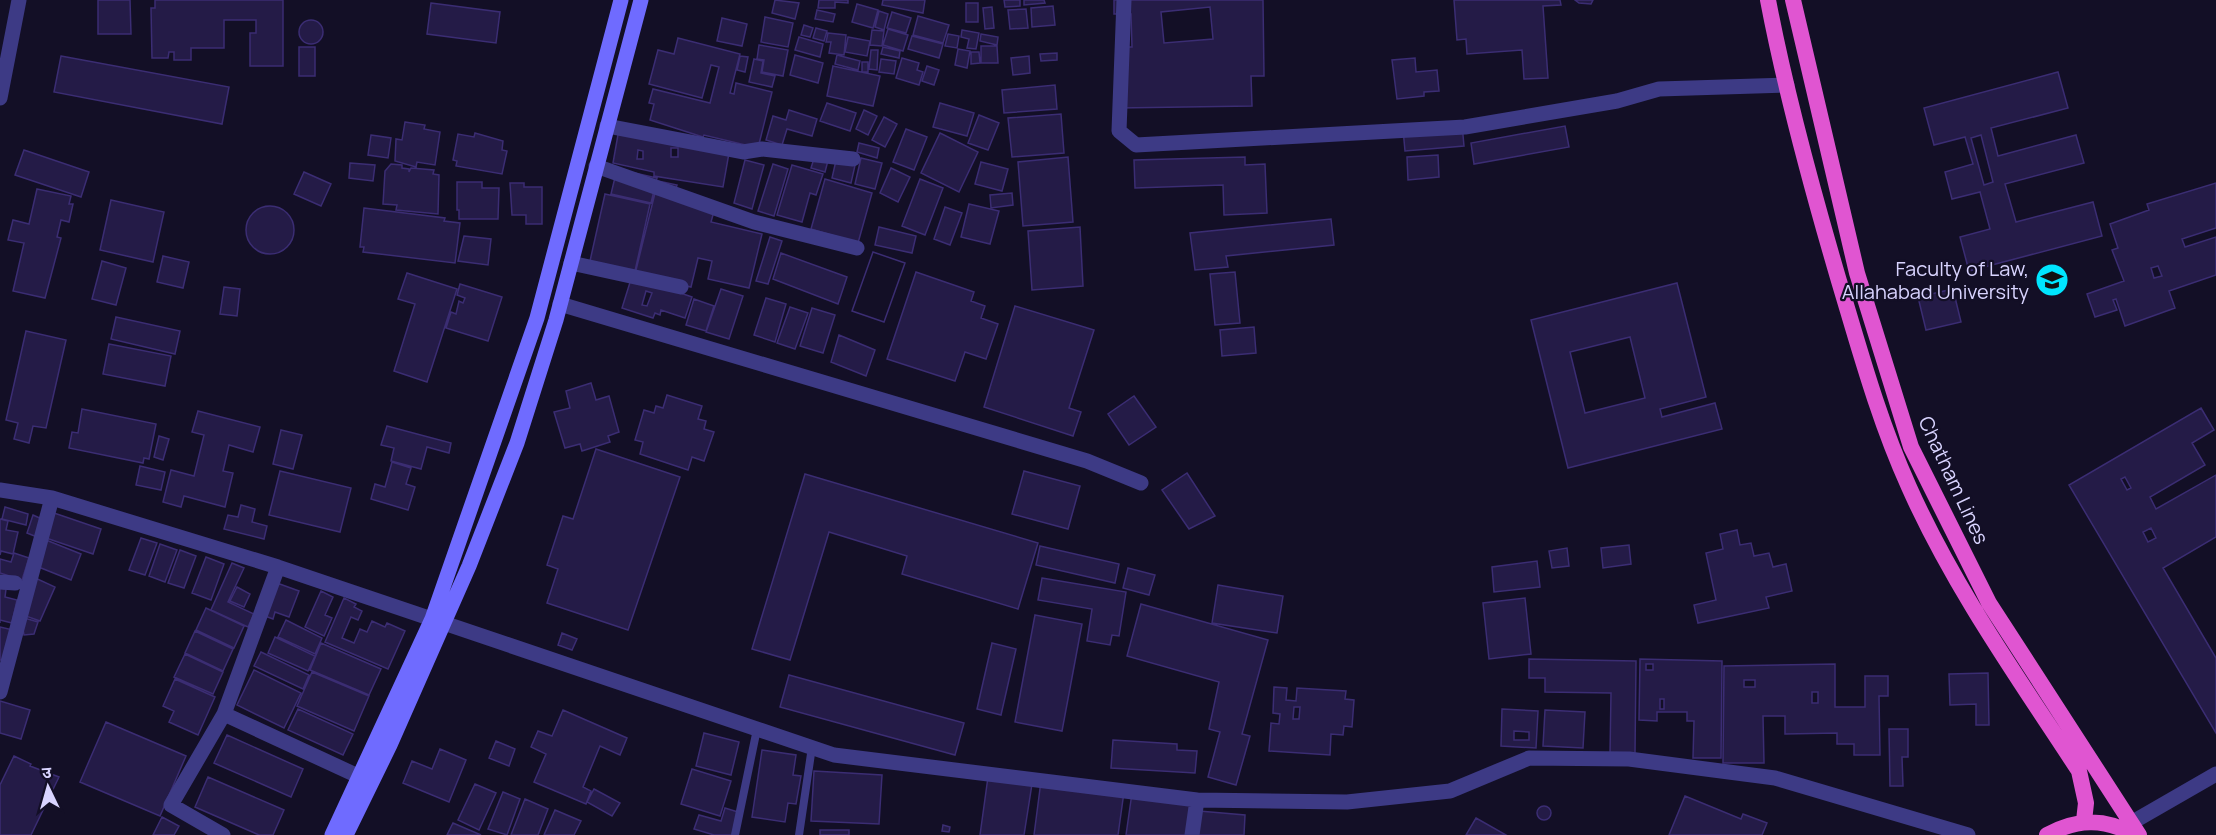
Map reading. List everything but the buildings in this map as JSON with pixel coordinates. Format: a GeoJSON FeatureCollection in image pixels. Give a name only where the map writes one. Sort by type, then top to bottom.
{"type":"FeatureCollection","features":[{"type":"Feature","properties":{"kind":"highway","name":"Chatham Lines"},"geometry":{"type":"LineString","coordinates":[[1768,0],[1822,223],[1869,384],[1889,438],[1910,489],[1965,596],[2079,771],[2086,803],[2084,822]]}},
{"type":"Feature","properties":{"kind":"highway","name":"Chatham Lines"},"geometry":{"type":"LineString","coordinates":[[1793,0],[1857,273],[1911,447],[1989,603],[2134,831]]}},
{"type":"Feature","properties":{"kind":"highway"},"geometry":{"type":"LineString","coordinates":[[2047,835],[2062,826],[2084,822],[2109,824],[2134,831]]}},
{"type":"Feature","properties":{"kind":"main road"},"geometry":{"type":"LineString","coordinates":[[346,835],[390,745],[437,621],[537,318],[621,0]]}},
{"type":"Feature","properties":{"kind":"main road"},"geometry":{"type":"LineString","coordinates":[[332,835],[358,776],[437,621],[469,566],[517,442],[560,303],[641,0]]}},
{"type":"Feature","properties":{"kind":"street"},"geometry":{"type":"LineString","coordinates":[[0,98],[19,0]]}},
{"type":"Feature","properties":{"kind":"street"},"geometry":{"type":"LineString","coordinates":[[1124,0],[1119,130],[1136,145],[1465,127],[1617,101],[1659,88],[1787,85]]}},
{"type":"Feature","properties":{"kind":"street"},"geometry":{"type":"LineString","coordinates":[[607,126],[743,152],[762,149],[853,159]]}},
{"type":"Feature","properties":{"kind":"street"},"geometry":{"type":"LineString","coordinates":[[596,166],[754,222],[857,248]]}},
{"type":"Feature","properties":{"kind":"street"},"geometry":{"type":"LineString","coordinates":[[571,263],[681,287]]}},
{"type":"Feature","properties":{"kind":"street"},"geometry":{"type":"LineString","coordinates":[[560,303],[1087,461],[1141,483]]}},
{"type":"Feature","properties":{"kind":"street"},"geometry":{"type":"LineString","coordinates":[[0,490],[52,498],[278,567],[834,755],[1197,800],[1347,802],[1450,791],[1529,758],[1629,759],[1775,778],[1968,835]]}},
{"type":"Feature","properties":{"kind":"street"},"geometry":{"type":"LineString","coordinates":[[0,692],[52,498]]}},
{"type":"Feature","properties":{"kind":"street"},"geometry":{"type":"LineString","coordinates":[[223,835],[171,805],[224,714],[278,567]]}},
{"type":"Feature","properties":{"kind":"street"},"geometry":{"type":"LineString","coordinates":[[224,714],[358,776]]}},
{"type":"Feature","properties":{"kind":"street"},"geometry":{"type":"LineString","coordinates":[[2134,831],[2216,774]]}},
{"type":"Feature","properties":{"kind":"street"},"geometry":{"type":"LineString","coordinates":[[1192,835],[1197,800]]}},
{"type":"Feature","properties":{"kind":"lane"},"geometry":{"type":"LineString","coordinates":[[735,835],[757,729]]}},
{"type":"Feature","properties":{"kind":"lane"},"geometry":{"type":"LineString","coordinates":[[799,835],[813,746]]}},
{"type":"Feature","properties":{"kind":"place","name":"Faculty of Law, Allahabad University"},"geometry":{"type":"Point","coordinates":[2052,280]}}]}
